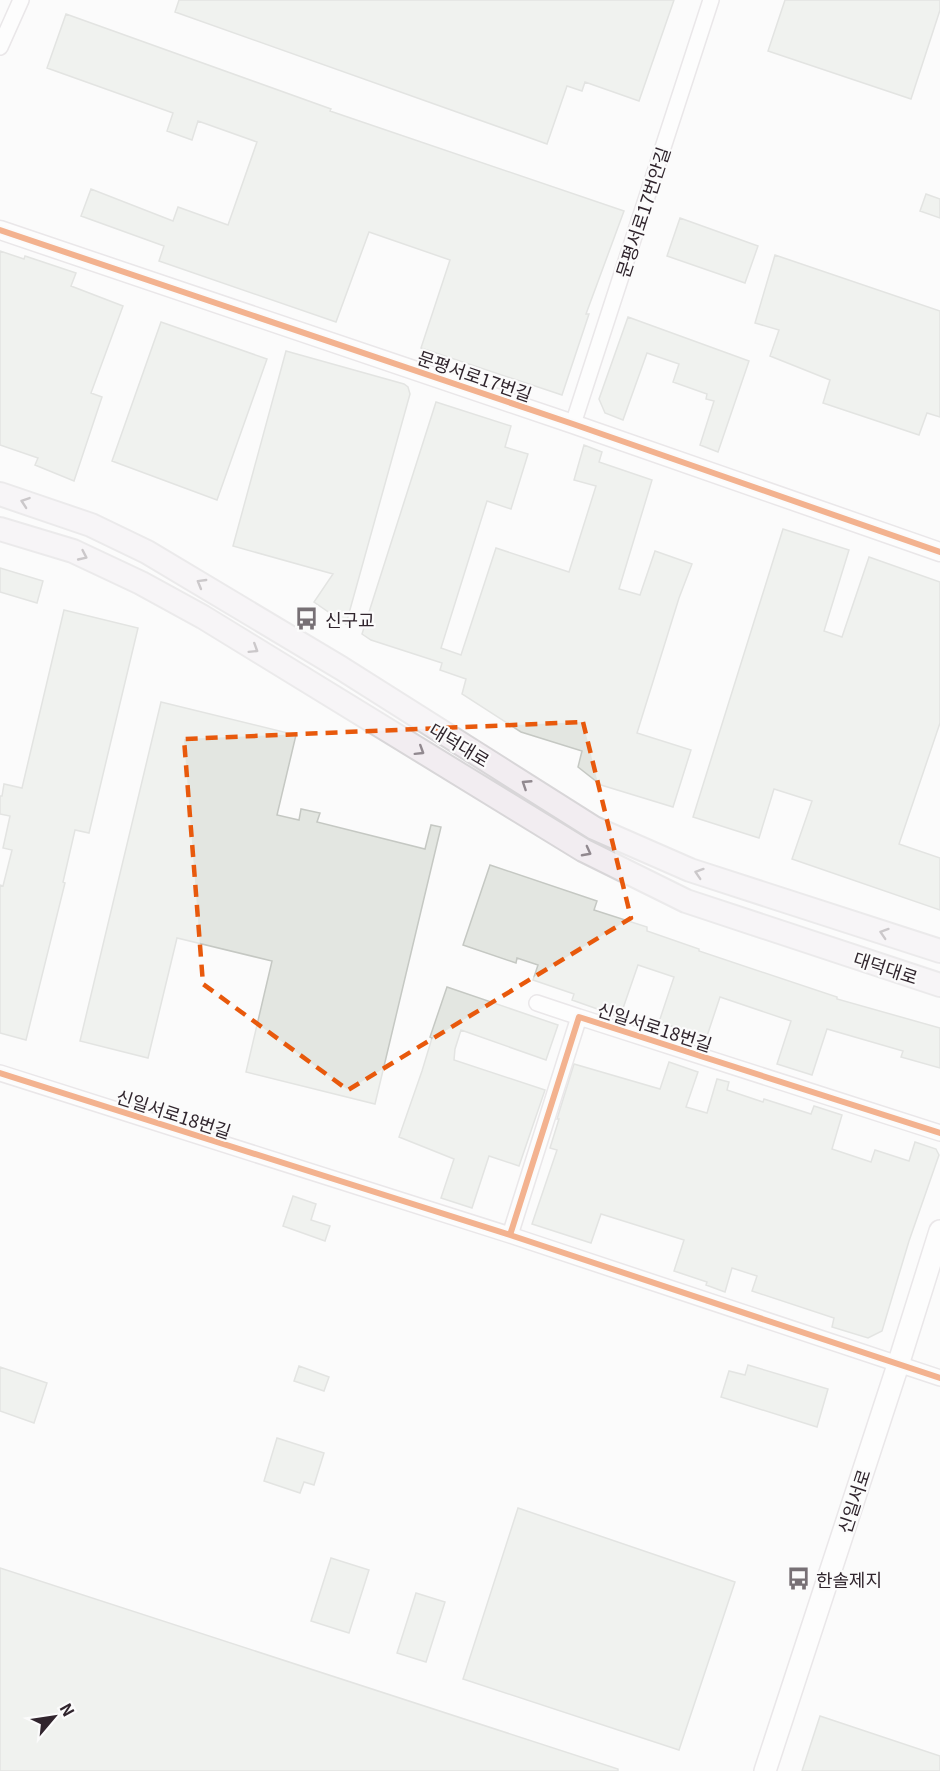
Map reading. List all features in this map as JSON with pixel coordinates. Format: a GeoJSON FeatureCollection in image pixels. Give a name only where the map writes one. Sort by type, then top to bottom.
{"type":"FeatureCollection","features":[{"type":"Feature","properties":{"kind":"main road","name":"대덕대로"},"geometry":{"type":"LineString","coordinates":[[0,494],[91,525],[147,552],[341,668],[594,828],[690,870],[940,951]]}},
{"type":"Feature","properties":{"kind":"main road","name":"대덕대로"},"geometry":{"type":"LineString","coordinates":[[2,530],[73,551],[203,617],[583,850],[676,896],[940,985]]}},
{"type":"Feature","properties":{"kind":"main road","name":"신일서로"},"geometry":{"type":"LineString","coordinates":[[765,1771],[940,1231]]}},
{"type":"Feature","properties":{"kind":"street"},"geometry":{"type":"LineString","coordinates":[[0,47],[21,0]]}},
{"type":"Feature","properties":{"kind":"street","name":"문평서로17번안길"},"geometry":{"type":"LineString","coordinates":[[573,424],[711,0]]}},
{"type":"Feature","properties":{"kind":"street","name":"문평서로17번길"},"geometry":{"type":"LineString","coordinates":[[0,230],[573,424],[940,552]]}},
{"type":"Feature","properties":{"kind":"street"},"geometry":{"type":"LineString","coordinates":[[537,1003],[579,1017]]}},
{"type":"Feature","properties":{"kind":"street","name":"신일서로18번길"},"geometry":{"type":"LineString","coordinates":[[510,1235],[579,1017],[940,1133]]}},
{"type":"Feature","properties":{"kind":"street","name":"신일서로18번길"},"geometry":{"type":"LineString","coordinates":[[0,1073],[510,1235],[940,1378]]}},
{"type":"Feature","properties":{"kind":"highlighted area"},"geometry":{"type":"Polygon","coordinates":[[[583,722],[631,918],[348,1090],[203,984],[184,739],[583,722]]]}},
{"type":"Feature","properties":{"kind":"building"},"geometry":{"type":"Polygon","coordinates":[[[179,0],[674,0],[639,101],[585,82],[582,91],[567,86],[547,144],[175,12],[179,0]]]}},
{"type":"Feature","properties":{"kind":"building"},"geometry":{"type":"Polygon","coordinates":[[[785,0],[940,0],[940,10],[911,99],[768,51],[785,0]]]}},
{"type":"Feature","properties":{"kind":"building"},"geometry":{"type":"Polygon","coordinates":[[[66,14],[331,109],[330,111],[624,211],[586,314],[589,314],[562,395],[421,348],[450,260],[369,232],[336,322],[159,261],[164,246],[81,216],[91,189],[173,221],[178,207],[228,225],[257,142],[198,121],[192,140],[167,131],[173,113],[47,68],[66,14]]]}},
{"type":"Feature","properties":{"kind":"building"},"geometry":{"type":"Polygon","coordinates":[[[926,194],[940,199],[940,218],[920,211],[926,194]]]}},
{"type":"Feature","properties":{"kind":"building"},"geometry":{"type":"Polygon","coordinates":[[[680,218],[758,246],[745,283],[667,256],[680,218]]]}},
{"type":"Feature","properties":{"kind":"building"},"geometry":{"type":"Polygon","coordinates":[[[0,251],[24,259],[25,256],[76,273],[71,286],[123,306],[91,393],[102,397],[74,481],[35,465],[38,458],[0,445],[0,251]]]}},
{"type":"Feature","properties":{"kind":"building"},"geometry":{"type":"Polygon","coordinates":[[[775,255],[940,311],[940,417],[927,413],[919,435],[823,403],[830,380],[770,356],[779,330],[755,323],[775,255]]]}},
{"type":"Feature","properties":{"kind":"building"},"geometry":{"type":"Polygon","coordinates":[[[628,317],[749,361],[718,452],[700,445],[714,401],[706,399],[707,394],[673,382],[679,364],[647,353],[623,420],[605,413],[599,399],[628,317]]]}},
{"type":"Feature","properties":{"kind":"building"},"geometry":{"type":"Polygon","coordinates":[[[161,322],[267,359],[217,500],[112,461],[161,322]]]}},
{"type":"Feature","properties":{"kind":"building"},"geometry":{"type":"Polygon","coordinates":[[[286,351],[404,384],[408,387],[410,394],[346,624],[314,602],[333,574],[233,546],[286,351]]]}},
{"type":"Feature","properties":{"kind":"building"},"geometry":{"type":"Polygon","coordinates":[[[436,402],[511,426],[505,447],[528,454],[511,509],[487,501],[441,648],[461,655],[496,548],[569,572],[596,486],[574,480],[584,445],[602,452],[599,462],[652,480],[619,589],[640,595],[655,551],[692,564],[679,598],[637,733],[691,750],[673,807],[601,785],[578,767],[582,751],[521,732],[462,694],[466,679],[440,670],[442,663],[371,640],[362,634],[436,402]]]}},
{"type":"Feature","properties":{"kind":"building"},"geometry":{"type":"Polygon","coordinates":[[[783,529],[849,550],[824,631],[842,637],[869,557],[940,582],[940,723],[899,844],[940,858],[940,910],[792,859],[812,801],[774,789],[759,838],[693,817],[783,529]]]}},
{"type":"Feature","properties":{"kind":"building"},"geometry":{"type":"Polygon","coordinates":[[[0,568],[43,581],[37,603],[0,592],[0,568]]]}},
{"type":"Feature","properties":{"kind":"building"},"geometry":{"type":"Polygon","coordinates":[[[64,610],[138,628],[89,833],[75,830],[63,882],[65,883],[26,1040],[0,1033],[0,885],[3,886],[12,850],[3,848],[10,816],[0,814],[0,796],[2,796],[4,784],[22,788],[64,610]]]}},
{"type":"Feature","properties":{"kind":"building"},"geometry":{"type":"Polygon","coordinates":[[[161,702],[296,735],[277,815],[299,820],[301,809],[320,813],[317,822],[425,849],[431,825],[441,827],[375,1104],[246,1072],[272,961],[177,938],[148,1058],[80,1041],[161,702]]]}},
{"type":"Feature","properties":{"kind":"building"},"geometry":{"type":"Polygon","coordinates":[[[490,865],[597,901],[594,910],[647,927],[647,931],[699,949],[699,951],[837,997],[837,999],[940,1028],[940,1068],[901,1057],[903,1051],[827,1029],[812,1075],[777,1064],[791,1021],[720,997],[705,1042],[679,1033],[680,1029],[659,1022],[674,977],[638,965],[620,1017],[572,1000],[574,994],[533,980],[538,965],[517,958],[516,963],[463,945],[490,865]]]}},
{"type":"Feature","properties":{"kind":"building"},"geometry":{"type":"Polygon","coordinates":[[[447,987],[558,1025],[546,1060],[461,1030],[454,1060],[545,1090],[519,1166],[489,1156],[472,1208],[441,1198],[454,1159],[399,1137],[447,987]]]}},
{"type":"Feature","properties":{"kind":"building"},"geometry":{"type":"Polygon","coordinates":[[[669,1062],[698,1072],[686,1107],[707,1113],[717,1079],[729,1082],[727,1090],[763,1102],[764,1099],[811,1114],[814,1106],[842,1115],[832,1149],[871,1162],[875,1150],[909,1161],[915,1142],[936,1149],[939,1155],[909,1241],[882,1331],[868,1338],[832,1327],[834,1318],[752,1291],[757,1276],[732,1268],[725,1292],[706,1285],[707,1282],[674,1271],[684,1240],[601,1214],[591,1243],[532,1224],[557,1150],[550,1148],[574,1064],[660,1089],[669,1062]]]}},
{"type":"Feature","properties":{"kind":"building"},"geometry":{"type":"Polygon","coordinates":[[[293,1196],[316,1204],[311,1220],[330,1226],[325,1241],[283,1226],[293,1196]]]}},
{"type":"Feature","properties":{"kind":"building"},"geometry":{"type":"Polygon","coordinates":[[[748,1365],[828,1389],[817,1427],[721,1397],[729,1371],[745,1375],[748,1365]]]}},
{"type":"Feature","properties":{"kind":"building"},"geometry":{"type":"Polygon","coordinates":[[[299,1366],[329,1377],[324,1391],[294,1381],[299,1366]]]}},
{"type":"Feature","properties":{"kind":"building"},"geometry":{"type":"Polygon","coordinates":[[[0,1367],[47,1383],[34,1423],[0,1411],[0,1367]]]}},
{"type":"Feature","properties":{"kind":"building"},"geometry":{"type":"Polygon","coordinates":[[[277,1438],[324,1453],[314,1485],[304,1482],[300,1493],[264,1481],[277,1438]]]}},
{"type":"Feature","properties":{"kind":"building"},"geometry":{"type":"Polygon","coordinates":[[[518,1508],[735,1582],[679,1750],[463,1679],[518,1508]]]}},
{"type":"Feature","properties":{"kind":"building"},"geometry":{"type":"Polygon","coordinates":[[[331,1558],[369,1570],[349,1633],[311,1621],[331,1558]]]}},
{"type":"Feature","properties":{"kind":"building"},"geometry":{"type":"Polygon","coordinates":[[[0,1568],[618,1769],[618,1771],[0,1771],[0,1568]]]}},
{"type":"Feature","properties":{"kind":"building"},"geometry":{"type":"Polygon","coordinates":[[[416,1593],[445,1602],[426,1662],[397,1653],[416,1593]]]}},
{"type":"Feature","properties":{"kind":"building"},"geometry":{"type":"Polygon","coordinates":[[[820,1716],[940,1756],[940,1771],[802,1771],[820,1716]]]}},
{"type":"Feature","properties":{"kind":"cycle path"},"geometry":{"type":"LineString","coordinates":[[0,230],[573,424],[940,552]]}},
{"type":"Feature","properties":{"kind":"cycle path"},"geometry":{"type":"LineString","coordinates":[[510,1235],[579,1017],[940,1133]]}},
{"type":"Feature","properties":{"kind":"cycle path"},"geometry":{"type":"LineString","coordinates":[[0,1073],[510,1235],[940,1378]]}},
{"type":"Feature","properties":{"kind":"place","name":"신구교"},"geometry":{"type":"Point","coordinates":[307,619]}},
{"type":"Feature","properties":{"kind":"place","name":"한솔제지"},"geometry":{"type":"Point","coordinates":[798,1579]}}]}
